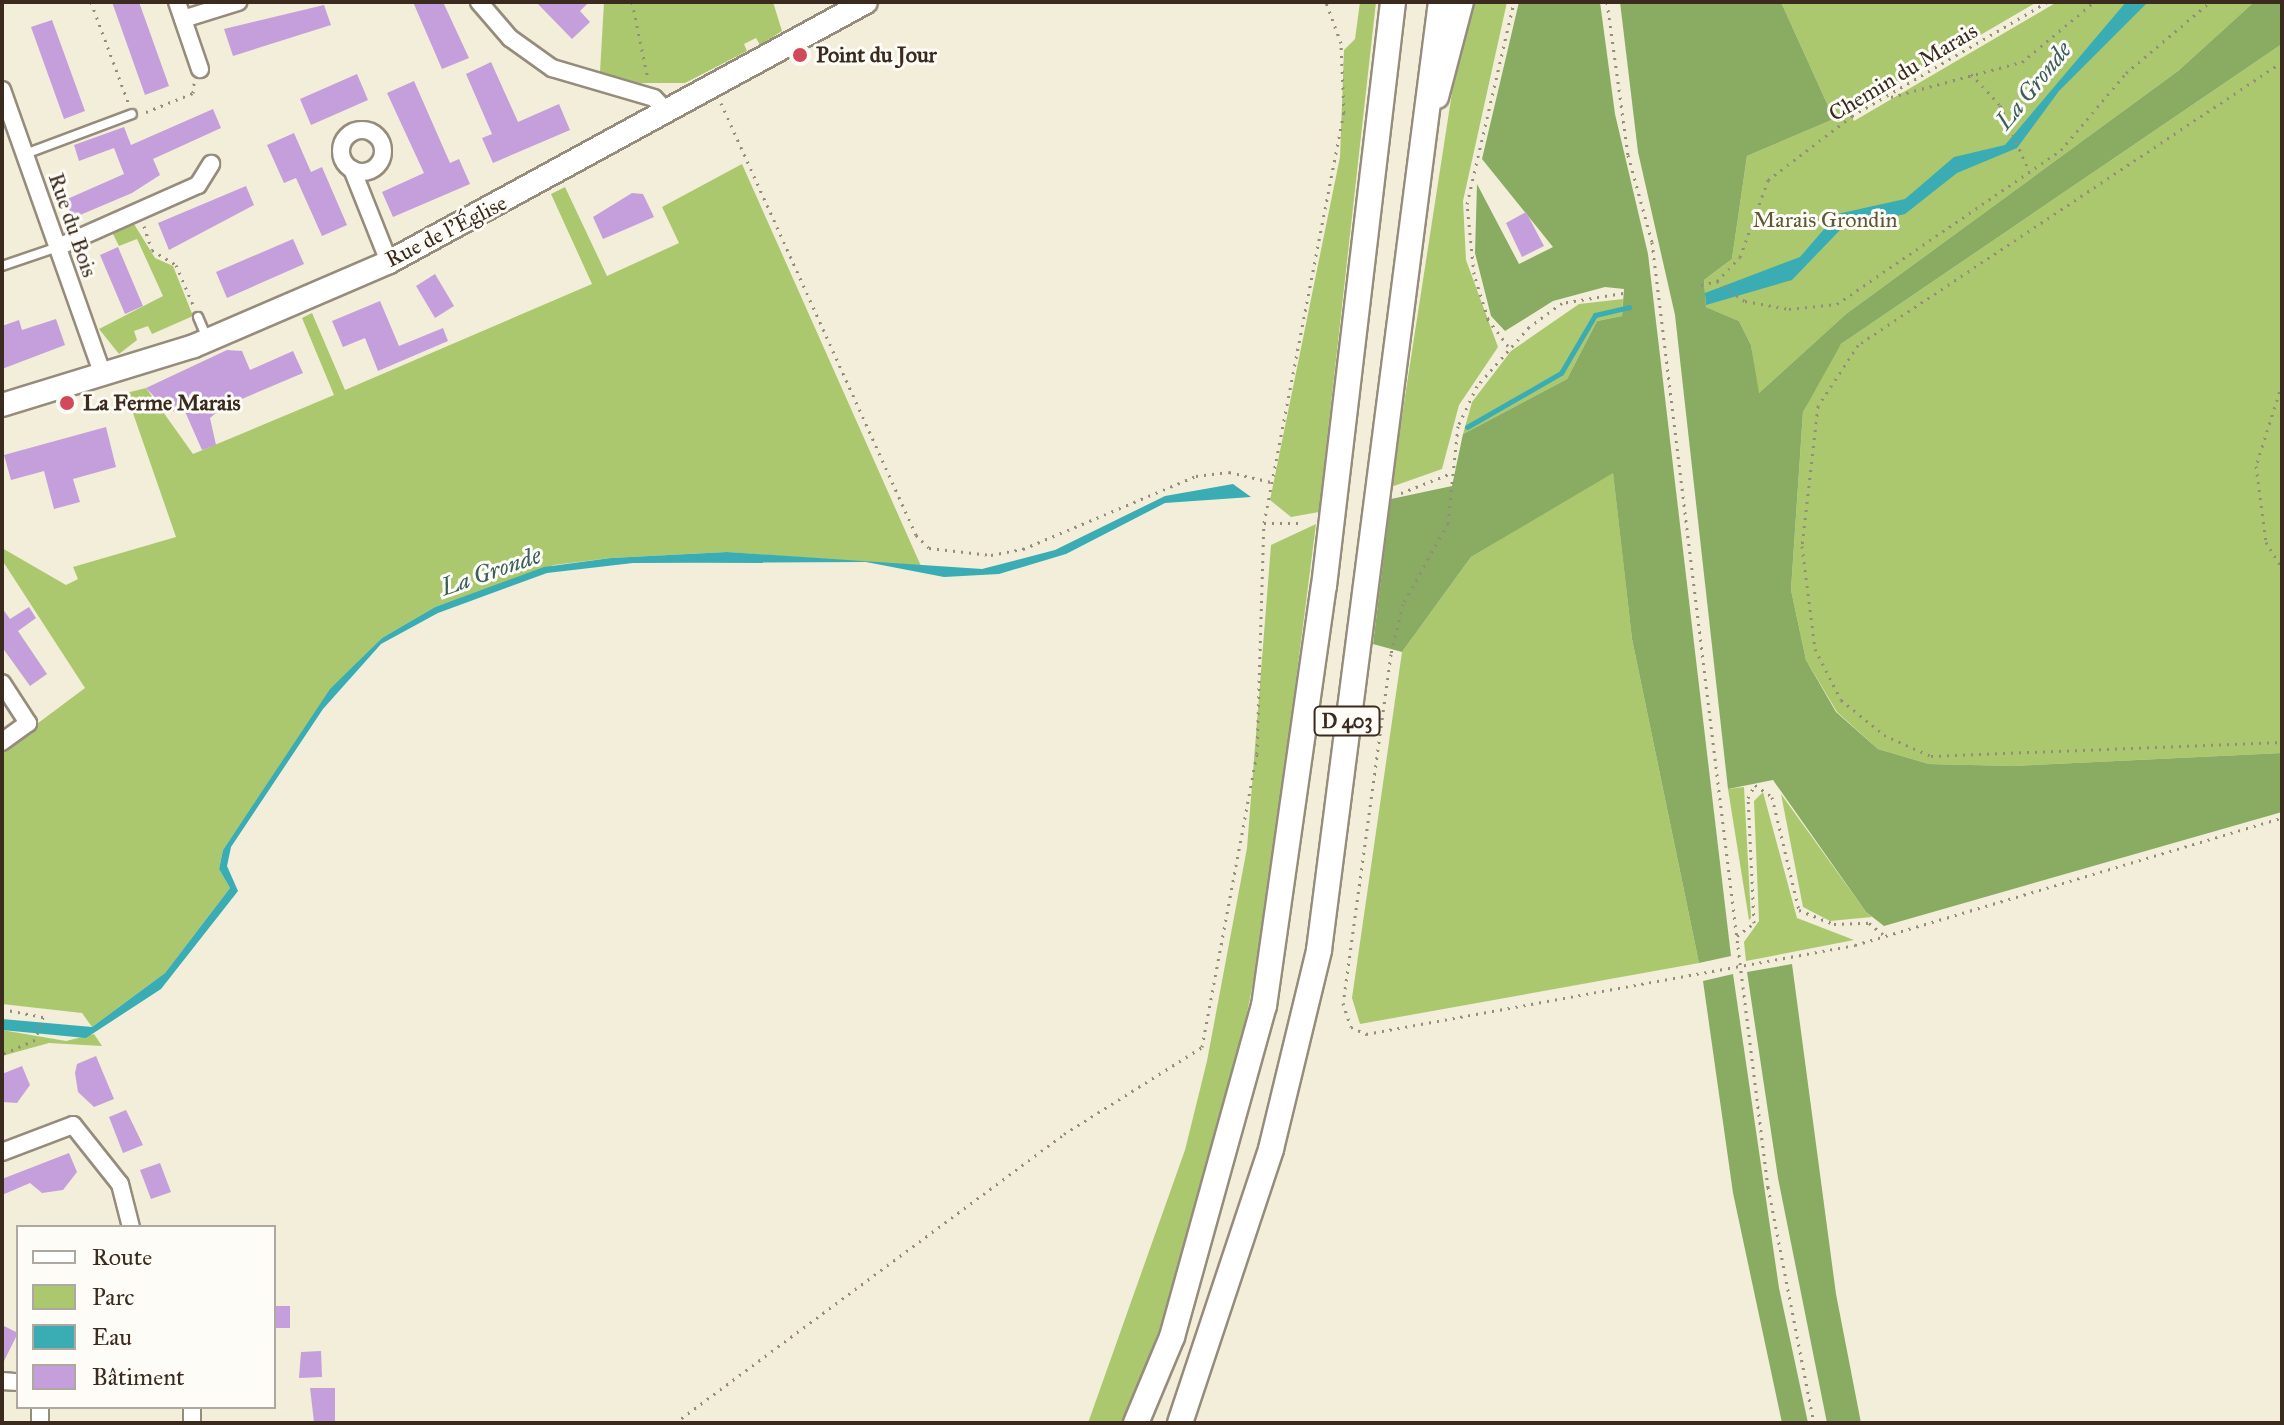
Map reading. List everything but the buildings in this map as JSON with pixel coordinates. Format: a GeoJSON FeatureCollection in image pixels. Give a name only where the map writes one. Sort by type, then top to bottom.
{"type":"FeatureCollection","features":[{"type":"Feature","properties":{"kind":"main road","name":"D 403"},"geometry":{"type":"LineString","coordinates":[[1136,1423],[1172,1337],[1264,1006],[1324,586],[1391,2]]}},
{"type":"Feature","properties":{"kind":"main road","name":"D 403"},"geometry":{"type":"LineString","coordinates":[[1180,1423],[1271,1149],[1319,950],[1427,137],[1441,2]]}},
{"type":"Feature","properties":{"kind":"street"},"geometry":{"type":"LineString","coordinates":[[177,2],[200,69]]}},
{"type":"Feature","properties":{"kind":"street"},"geometry":{"type":"LineString","coordinates":[[183,19],[238,2]]}},
{"type":"Feature","properties":{"kind":"street"},"geometry":{"type":"LineString","coordinates":[[479,2],[510,38],[552,68],[660,104]]}},
{"type":"Feature","properties":{"kind":"street","name":"Rue de l'Église"},"geometry":{"type":"LineString","coordinates":[[2,405],[103,376],[208,340],[389,262],[660,104],[866,2]]}},
{"type":"Feature","properties":{"kind":"street"},"geometry":{"type":"LineString","coordinates":[[1427,137],[1462,2]]}},
{"type":"Feature","properties":{"kind":"street","name":"Rue du Bois"},"geometry":{"type":"LineString","coordinates":[[2,90],[103,376]]}},
{"type":"Feature","properties":{"kind":"street"},"geometry":{"type":"LineString","coordinates":[[58,247],[198,185],[211,164]]}},
{"type":"Feature","properties":{"kind":"street"},"geometry":{"type":"LineString","coordinates":[[352,169],[389,262]]}},
{"type":"Feature","properties":{"kind":"street"},"geometry":{"type":"LineString","coordinates":[[2,683],[28,723],[2,742]]}},
{"type":"Feature","properties":{"kind":"street"},"geometry":{"type":"LineString","coordinates":[[2,1152],[73,1125],[120,1184],[130,1225]]}},
{"type":"Feature","properties":{"kind":"lane"},"geometry":{"type":"LineString","coordinates":[[25,154],[132,114]]}},
{"type":"Feature","properties":{"kind":"lane"},"geometry":{"type":"LineString","coordinates":[[2,266],[58,247]]}},
{"type":"Feature","properties":{"kind":"lane"},"geometry":{"type":"LineString","coordinates":[[198,317],[208,340]]}},
{"type":"Feature","properties":{"kind":"path"},"geometry":{"type":"LineString","coordinates":[[91,2],[132,114],[193,93],[200,69]]}},
{"type":"Feature","properties":{"kind":"path"},"geometry":{"type":"LineString","coordinates":[[632,2],[660,104]]}},
{"type":"Feature","properties":{"kind":"path"},"geometry":{"type":"LineString","coordinates":[[675,1423],[1064,1134],[1202,1047],[1257,754],[1264,523],[1344,113],[1341,43],[1326,2]]}},
{"type":"Feature","properties":{"kind":"path"},"geometry":{"type":"LineString","coordinates":[[1508,346],[1488,319],[1474,274],[1467,204],[1514,2]]}},
{"type":"Feature","properties":{"kind":"path"},"geometry":{"type":"LineString","coordinates":[[1607,2],[1628,155],[1652,242],[1768,1187],[1814,1423]]}},
{"type":"Feature","properties":{"kind":"path","name":"Chemin du Marais"},"geometry":{"type":"LineString","coordinates":[[1718,283],[1740,257],[1768,180],[1876,103],[2047,2]]}},
{"type":"Feature","properties":{"kind":"path"},"geometry":{"type":"LineString","coordinates":[[1876,103],[2022,62],[2094,2]]}},
{"type":"Feature","properties":{"kind":"path"},"geometry":{"type":"LineString","coordinates":[[1701,285],[1718,283],[1740,297],[1789,309],[1837,304],[2061,150],[2126,73],[2210,2]]}},
{"type":"Feature","properties":{"kind":"path"},"geometry":{"type":"LineString","coordinates":[[2282,62],[1858,345],[1818,406],[1802,546],[1815,649],[1841,700],[1884,735],[1931,756],[2282,742]]}},
{"type":"Feature","properties":{"kind":"path"},"geometry":{"type":"LineString","coordinates":[[1971,74],[2012,130],[2023,150],[2029,171]]}},
{"type":"Feature","properties":{"kind":"path"},"geometry":{"type":"LineString","coordinates":[[719,98],[916,535],[929,548],[991,555],[1023,549],[1196,476],[1229,472],[1271,482]]}},
{"type":"Feature","properties":{"kind":"path"},"geometry":{"type":"LineString","coordinates":[[139,211],[152,250],[176,265],[198,317]]}},
{"type":"Feature","properties":{"kind":"path"},"geometry":{"type":"LineString","coordinates":[[1623,293],[1562,303],[1508,346],[1467,402],[1449,474],[1448,523],[1403,604],[1391,654],[1343,1003],[1351,1027],[1366,1034],[1885,936],[2282,818]]}},
{"type":"Feature","properties":{"kind":"path"},"geometry":{"type":"LineString","coordinates":[[2282,384],[2256,466],[2266,542],[2282,569]]}},
{"type":"Feature","properties":{"kind":"path"},"geometry":{"type":"LineString","coordinates":[[1393,495],[1449,474]]}},
{"type":"Feature","properties":{"kind":"path"},"geometry":{"type":"LineString","coordinates":[[1264,523],[1301,523]]}},
{"type":"Feature","properties":{"kind":"path"},"geometry":{"type":"LineString","coordinates":[[1737,936],[1754,923],[1748,798],[1755,785],[1772,797],[1799,910],[1834,924],[1869,923],[1885,936]]}},
{"type":"Feature","properties":{"kind":"path"},"geometry":{"type":"LineString","coordinates":[[2,1009],[40,1013],[41,1023],[36,1035],[2,1054]]}},
{"type":"Feature","properties":{"kind":"green space"},"geometry":{"type":"Polygon","coordinates":[[[604,2],[773,2],[782,31],[760,45],[756,38],[744,44],[747,51],[685,83],[640,83],[600,72],[604,2]]]}},
{"type":"Feature","properties":{"kind":"green space"},"geometry":{"type":"Polygon","coordinates":[[[1360,2],[1376,2],[1319,512],[1291,517],[1270,500],[1340,157],[1344,50],[1355,39],[1360,2]]]}},
{"type":"Feature","properties":{"kind":"green space"},"geometry":{"type":"Polygon","coordinates":[[[1466,2],[1507,2],[1463,201],[1466,260],[1498,347],[1459,405],[1442,469],[1391,487],[1466,2]]]}},
{"type":"Feature","properties":{"kind":"green space"},"geometry":{"type":"Polygon","coordinates":[[[1519,2],[1600,2],[1615,114],[1648,254],[1731,956],[1699,963],[1632,639],[1613,473],[1471,557],[1402,652],[1373,644],[1391,499],[1452,486],[1463,434],[1567,379],[1597,321],[1622,316],[1624,289],[1605,287],[1553,301],[1505,331],[1491,316],[1475,253],[1477,184],[1519,264],[1553,247],[1482,159],[1519,2]]]}},
{"type":"Feature","properties":{"kind":"green space"},"geometry":{"type":"Polygon","coordinates":[[[1620,2],[1781,2],[1834,119],[1747,156],[1732,259],[1704,280],[1706,307],[1739,321],[1751,345],[1759,393],[1846,314],[2178,71],[2254,2],[2282,2],[2282,44],[1841,344],[1803,412],[1791,590],[1806,660],[1836,712],[1878,749],[1929,764],[2013,766],[2282,753],[2282,812],[1884,926],[1866,912],[1773,780],[1728,789],[1675,315],[1638,152],[1620,2]]]}},
{"type":"Feature","properties":{"kind":"green space","name":"Marais Grondin"},"geometry":{"type":"Polygon","coordinates":[[[1781,2],[2037,2],[1850,111],[1854,121],[2057,2],[2254,2],[2178,71],[1846,314],[1758,394],[1751,345],[1739,321],[1706,307],[1704,280],[1732,259],[1747,156],[1834,119],[1781,2]]]}},
{"type":"Feature","properties":{"kind":"green space"},"geometry":{"type":"Polygon","coordinates":[[[2282,44],[2282,753],[2013,766],[1929,764],[1878,749],[1837,712],[1806,660],[1791,590],[1803,412],[1824,368],[1841,344],[2282,44]]]}},
{"type":"Feature","properties":{"kind":"green space"},"geometry":{"type":"Polygon","coordinates":[[[742,164],[921,566],[727,552],[611,558],[554,565],[435,607],[382,638],[329,692],[223,850],[219,869],[230,888],[165,973],[92,1027],[82,1013],[2,1004],[2,750],[85,688],[2,560],[2,548],[66,585],[78,579],[73,567],[176,537],[126,393],[146,388],[193,454],[334,395],[302,318],[312,313],[345,390],[592,284],[551,194],[565,187],[607,276],[679,243],[662,207],[742,164]]]}},
{"type":"Feature","properties":{"kind":"green space"},"geometry":{"type":"Polygon","coordinates":[[[134,224],[155,258],[173,266],[193,316],[152,334],[148,326],[134,331],[137,340],[119,354],[99,329],[163,296],[137,239],[119,246],[112,232],[134,224]]]}},
{"type":"Feature","properties":{"kind":"green space"},"geometry":{"type":"Polygon","coordinates":[[[1623,299],[1622,316],[1597,321],[1567,379],[1463,434],[1472,402],[1511,351],[1579,304],[1623,299]]]}},
{"type":"Feature","properties":{"kind":"green space"},"geometry":{"type":"Polygon","coordinates":[[[1613,472],[1632,639],[1699,963],[1360,1024],[1352,998],[1402,652],[1471,557],[1613,472]]]}},
{"type":"Feature","properties":{"kind":"green space"},"geometry":{"type":"Polygon","coordinates":[[[1316,524],[1265,923],[1242,1038],[1173,1291],[1137,1391],[1123,1423],[1088,1423],[1185,1150],[1207,1061],[1247,848],[1271,545],[1316,524]]]}},
{"type":"Feature","properties":{"kind":"green space"},"geometry":{"type":"Polygon","coordinates":[[[1744,787],[1751,918],[1749,920],[1728,789],[1744,787]]]}},
{"type":"Feature","properties":{"kind":"green space"},"geometry":{"type":"Polygon","coordinates":[[[1763,792],[1797,918],[1854,940],[1746,961],[1744,942],[1759,921],[1754,801],[1763,792]]]}},
{"type":"Feature","properties":{"kind":"green space"},"geometry":{"type":"Polygon","coordinates":[[[1781,794],[1872,917],[1830,921],[1803,907],[1781,794]]]}},
{"type":"Feature","properties":{"kind":"green space"},"geometry":{"type":"Polygon","coordinates":[[[1792,964],[1836,1294],[1861,1423],[1827,1423],[1778,1178],[1747,972],[1792,964]]]}},
{"type":"Feature","properties":{"kind":"green space"},"geometry":{"type":"Polygon","coordinates":[[[1733,974],[1779,1288],[1808,1423],[1782,1423],[1733,1193],[1703,981],[1733,974]]]}},
{"type":"Feature","properties":{"kind":"green space"},"geometry":{"type":"Polygon","coordinates":[[[2,1030],[66,1041],[94,1034],[102,1046],[49,1043],[2,1056],[2,1030]]]}},
{"type":"Feature","properties":{"kind":"water"},"geometry":{"type":"Polygon","coordinates":[[[2126,2],[2148,2],[2059,91],[2017,148],[1957,173],[1905,214],[1841,229],[1792,280],[1706,305],[1705,293],[1800,257],[1837,214],[1905,199],[1954,157],[2005,145],[2126,2]]]}},
{"type":"Feature","properties":{"kind":"water"},"geometry":{"type":"Polygon","coordinates":[[[1233,484],[1251,497],[1165,503],[1066,554],[999,574],[944,577],[866,562],[633,563],[547,573],[438,613],[381,644],[323,709],[231,847],[227,866],[238,891],[161,989],[86,1038],[2,1030],[2,1019],[92,1027],[165,973],[230,888],[219,869],[223,850],[330,689],[382,638],[435,607],[544,567],[611,558],[727,552],[982,569],[1055,550],[1165,496],[1233,484]]]}},
{"type":"Feature","properties":{"kind":"waterway","name":"La Gronde"},"geometry":{"type":"LineString","coordinates":[[1467,427],[1561,373],[1595,315],[1629,307]]}},
{"type":"Feature","properties":{"kind":"place","name":"Point du Jour"},"geometry":{"type":"Point","coordinates":[800,55]}},
{"type":"Feature","properties":{"kind":"place","name":"La Ferme Marais"},"geometry":{"type":"Point","coordinates":[67,403]}}]}
